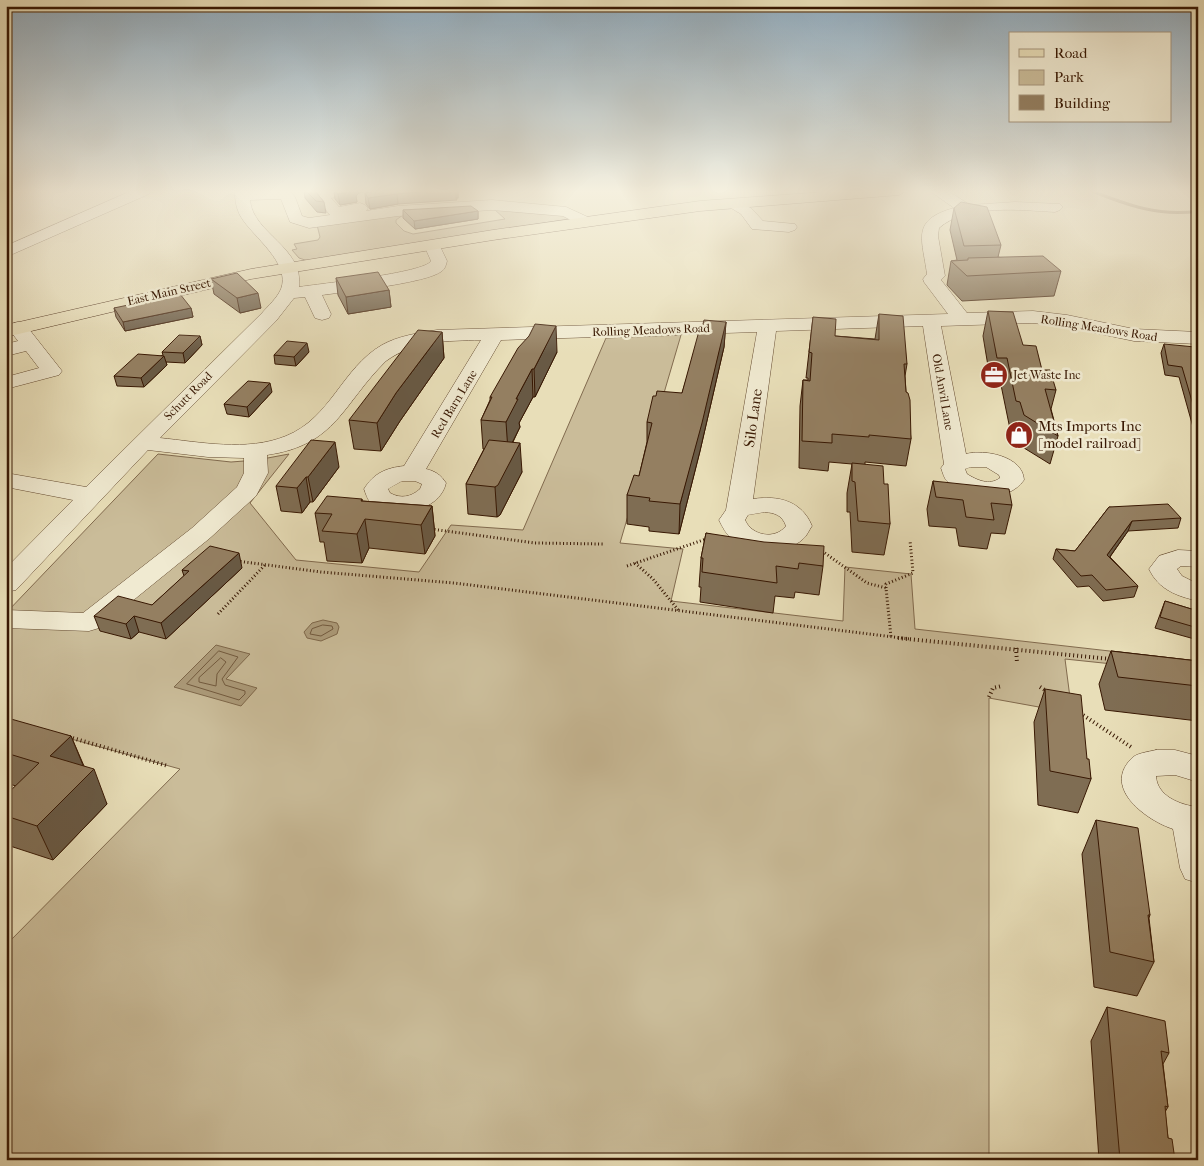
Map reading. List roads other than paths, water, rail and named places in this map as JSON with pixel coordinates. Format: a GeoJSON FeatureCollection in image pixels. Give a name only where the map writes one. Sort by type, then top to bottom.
{"type":"FeatureCollection","features":[{"type":"Feature","properties":{"kind":"main road","name":"East Main Street"},"geometry":{"type":"LineString","coordinates":[[12,329],[187,288],[288,268],[429,245]]}},
{"type":"Feature","properties":{"kind":"street"},"geometry":{"type":"LineString","coordinates":[[6,252],[21,245]]}},
{"type":"Feature","properties":{"kind":"street"},"geometry":{"type":"LineString","coordinates":[[273,245],[284,259],[288,268],[291,285],[286,294]]}},
{"type":"Feature","properties":{"kind":"street"},"geometry":{"type":"LineString","coordinates":[[286,294],[399,278],[430,271],[437,267],[439,261],[432,245]]}},
{"type":"Feature","properties":{"kind":"street"},"geometry":{"type":"LineString","coordinates":[[933,245],[943,276],[932,279],[933,282],[962,320]]}},
{"type":"Feature","properties":{"kind":"street"},"geometry":{"type":"LineString","coordinates":[[311,291],[322,314]]}},
{"type":"Feature","properties":{"kind":"street","name":"Schutt Road"},"geometry":{"type":"LineString","coordinates":[[6,584],[144,443],[191,392],[269,317],[286,294]]}},
{"type":"Feature","properties":{"kind":"street","name":"Rolling Meadows Road"},"geometry":{"type":"LineString","coordinates":[[144,443],[226,451],[255,450],[291,442],[320,426],[371,363],[389,348],[421,338],[931,320],[1050,318],[1134,336],[1198,338]]}},
{"type":"Feature","properties":{"kind":"street","name":"Old Anvil Lane"},"geometry":{"type":"LineString","coordinates":[[931,320],[956,464]]}},
{"type":"Feature","properties":{"kind":"street","name":"Silo Lane"},"geometry":{"type":"LineString","coordinates":[[740,510],[767,326]]}},
{"type":"Feature","properties":{"kind":"street"},"geometry":{"type":"LineString","coordinates":[[6,383],[52,371],[31,344],[12,329]]}},
{"type":"Feature","properties":{"kind":"street","name":"Red Barn Lane"},"geometry":{"type":"LineString","coordinates":[[412,473],[495,334]]}},
{"type":"Feature","properties":{"kind":"street"},"geometry":{"type":"LineString","coordinates":[[6,350],[31,344]]}},
{"type":"Feature","properties":{"kind":"street"},"geometry":{"type":"LineString","coordinates":[[6,619],[89,622],[201,533],[248,491],[256,473],[255,450]]}},
{"type":"Feature","properties":{"kind":"street"},"geometry":{"type":"LineString","coordinates":[[6,480],[92,496]]}},
{"type":"Feature","properties":{"kind":"street"},"geometry":{"type":"LineString","coordinates":[[1198,559],[1176,558],[1169,560],[1163,569],[1170,580],[1177,586],[1198,593]]}},
{"type":"Feature","properties":{"kind":"street"},"geometry":{"type":"LineString","coordinates":[[1198,770],[1169,761],[1154,762],[1142,769],[1139,775],[1142,791],[1156,806],[1166,812],[1194,821],[1198,868]]}},
{"type":"Feature","properties":{"kind":"water"},"geometry":{"type":"Polygon","coordinates":[[[323,620],[337,623],[339,627],[337,634],[321,641],[307,638],[304,632],[312,623],[323,620]]]}},
{"type":"Feature","properties":{"kind":"water"},"geometry":{"type":"Polygon","coordinates":[[[216,645],[250,654],[226,679],[257,688],[241,706],[174,687],[216,645]]]}},
{"type":"Feature","properties":{"kind":"place","name":"Jet Waste Inc"},"geometry":{"type":"Point","coordinates":[994,375]}},
{"type":"Feature","properties":{"kind":"place","name":"Mts Imports Inc [model railroad]"},"geometry":{"type":"Point","coordinates":[1019,435]}}]}
